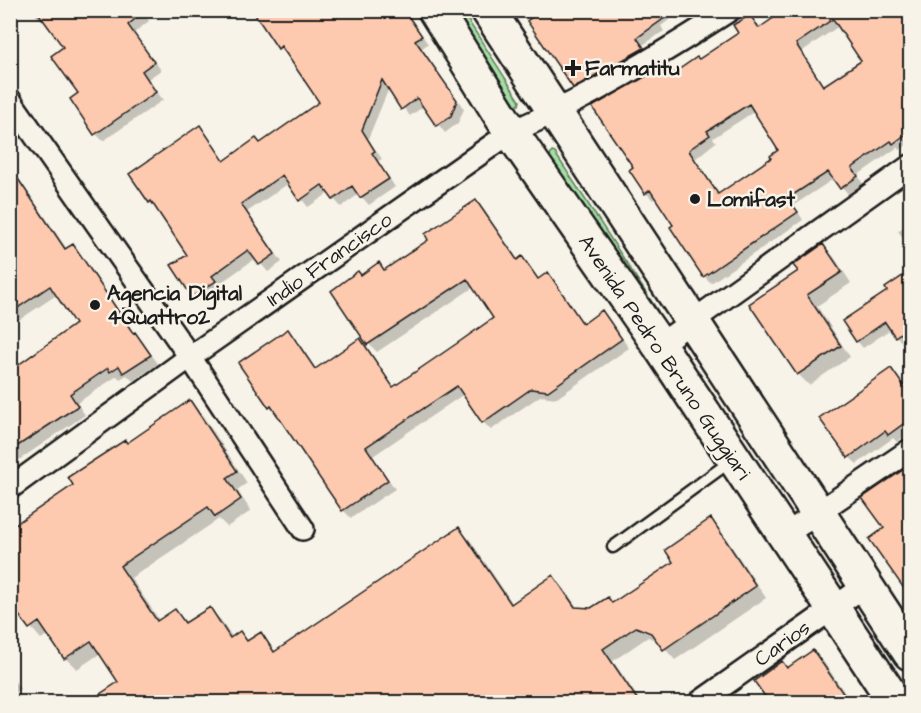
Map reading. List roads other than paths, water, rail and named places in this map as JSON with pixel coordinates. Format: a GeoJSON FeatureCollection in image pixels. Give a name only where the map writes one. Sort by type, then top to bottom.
{"type":"FeatureCollection","features":[{"type":"Feature","properties":{"kind":"main road","name":"Avenida Pedro Bruno Guggiari"},"geometry":{"type":"LineString","coordinates":[[435,10],[534,122],[692,322],[910,653]]}},
{"type":"Feature","properties":{"kind":"main road","name":"Avenida Pedro Bruno Guggiari"},"geometry":{"type":"LineString","coordinates":[[488,10],[534,122],[659,345],[895,702]]}},
{"type":"Feature","properties":{"kind":"street","name":"Indio Francisco"},"geometry":{"type":"LineString","coordinates":[[10,488],[190,357],[534,122],[692,35],[730,10]]}},
{"type":"Feature","properties":{"kind":"street"},"geometry":{"type":"LineString","coordinates":[[10,100],[190,357],[303,529]]}},
{"type":"Feature","properties":{"kind":"street"},"geometry":{"type":"LineString","coordinates":[[659,345],[910,166]]}},
{"type":"Feature","properties":{"kind":"street"},"geometry":{"type":"LineString","coordinates":[[785,535],[910,450]]}},
{"type":"Feature","properties":{"kind":"street","name":"Carios"},"geometry":{"type":"LineString","coordinates":[[700,702],[866,585]]}},
{"type":"Feature","properties":{"kind":"lane"},"geometry":{"type":"LineString","coordinates":[[613,547],[734,459]]}},
{"type":"Feature","properties":{"kind":"place","name":"Farmatitu"},"geometry":{"type":"Point","coordinates":[573,68]}},
{"type":"Feature","properties":{"kind":"place","name":"Lomifast"},"geometry":{"type":"Point","coordinates":[695,199]}},
{"type":"Feature","properties":{"kind":"place","name":"Agencia Digital 4Quattro2"},"geometry":{"type":"Point","coordinates":[95,305]}}]}
